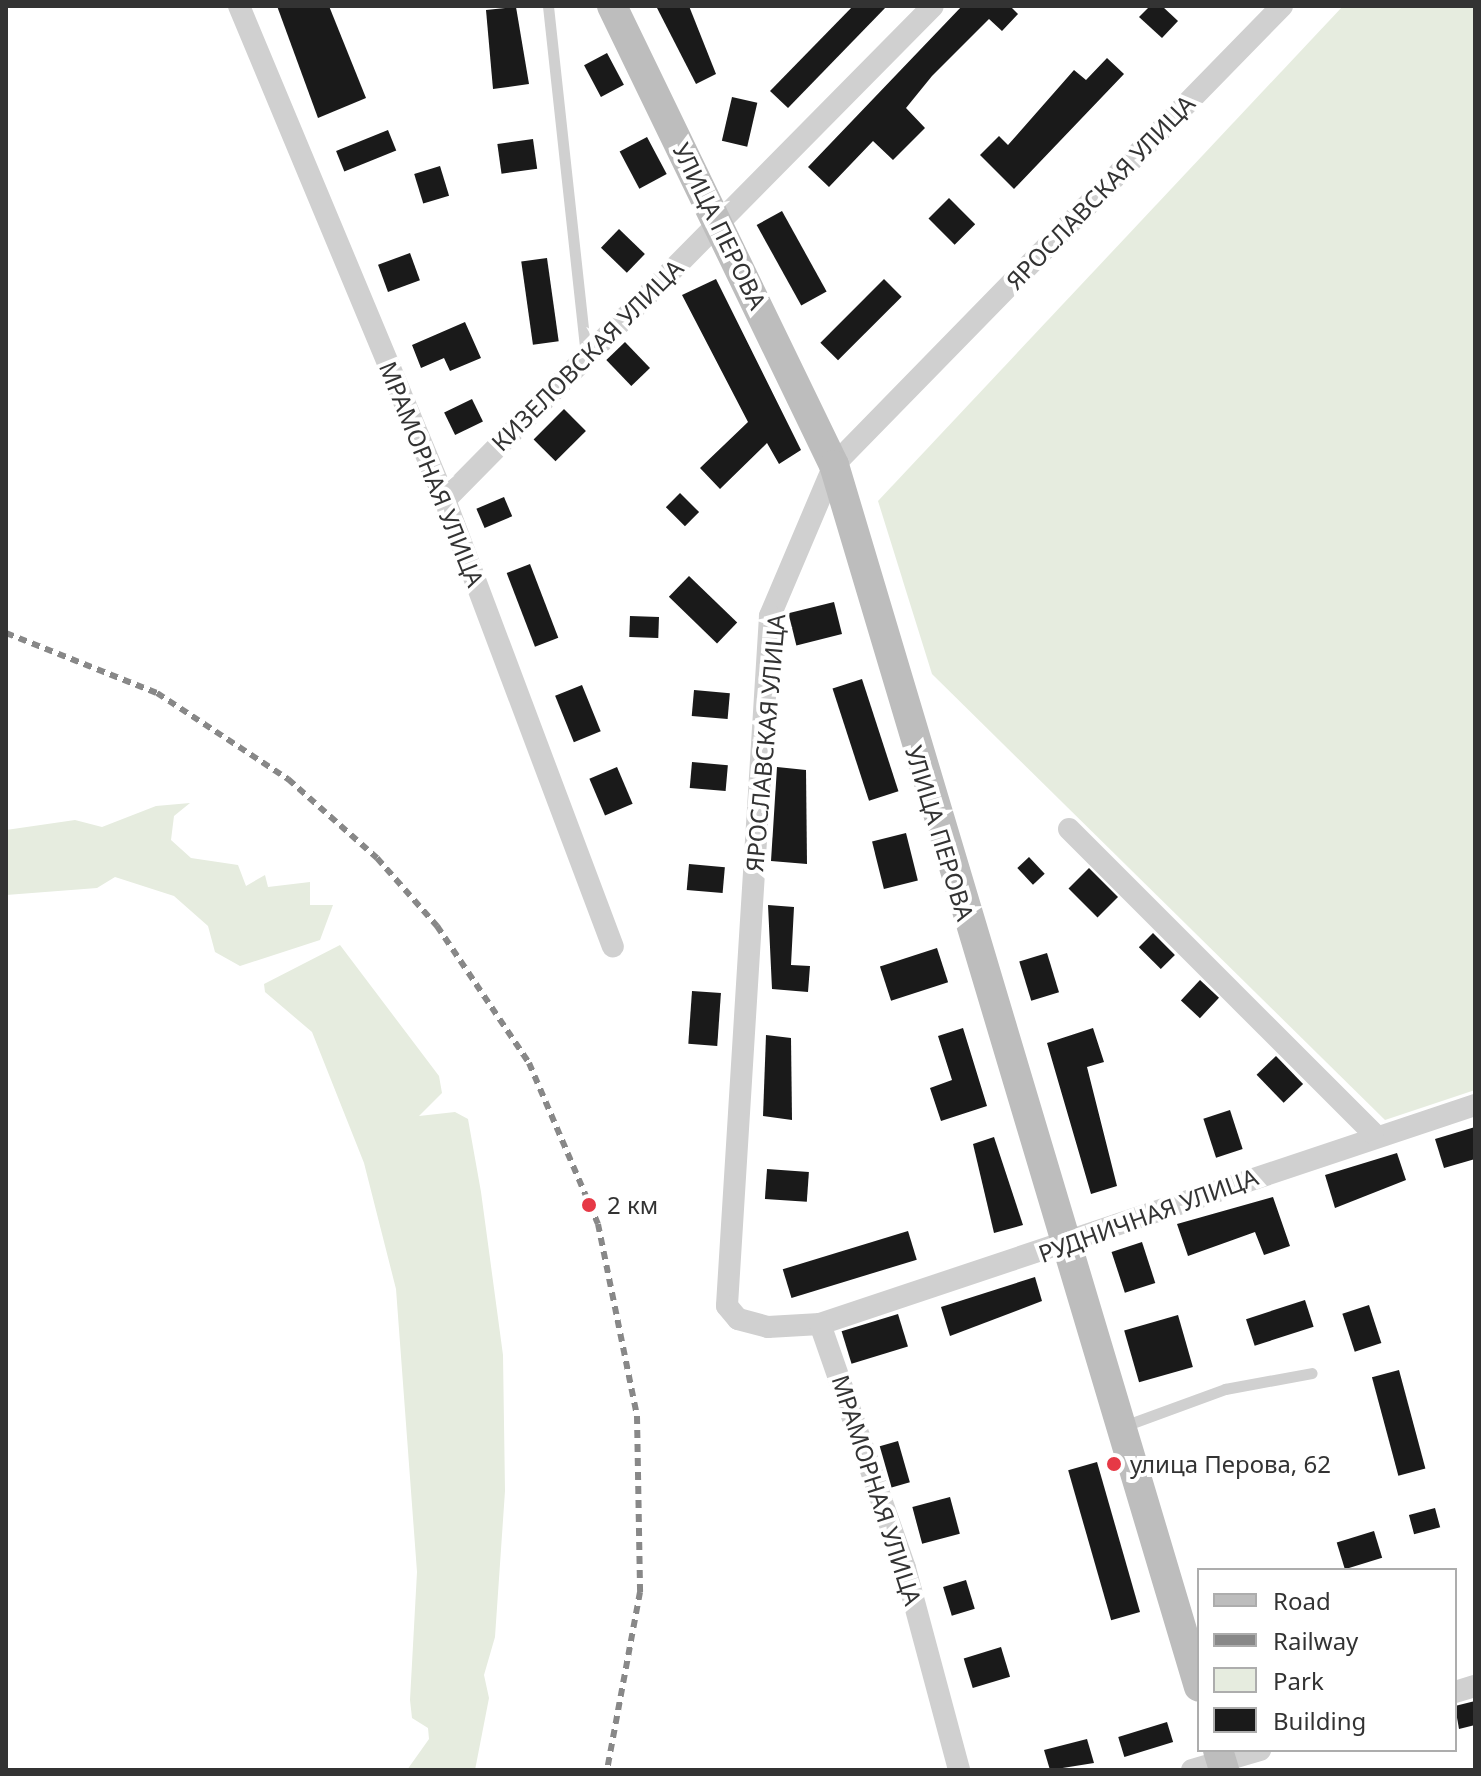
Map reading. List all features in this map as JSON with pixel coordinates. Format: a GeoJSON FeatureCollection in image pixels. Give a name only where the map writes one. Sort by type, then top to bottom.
{"type":"FeatureCollection","features":[{"type":"Feature","properties":{"kind":"main road","name":"УЛИЦА ПЕРОВА"},"geometry":{"type":"LineString","coordinates":[[612,6],[719,221],[834,465],[1065,1247],[1197,1680]]}},
{"type":"Feature","properties":{"kind":"street","name":"МРАМОРНАЯ УЛИЦА"},"geometry":{"type":"LineString","coordinates":[[239,6],[445,500],[613,946]]}},
{"type":"Feature","properties":{"kind":"street","name":"КИЗЕЛОВСКАЯ УЛИЦА"},"geometry":{"type":"LineString","coordinates":[[445,500],[933,6]]}},
{"type":"Feature","properties":{"kind":"street","name":"ЯРОСЛАВСКАЯ УЛИЦА"},"geometry":{"type":"LineString","coordinates":[[820,1324],[745,1322],[732,1314],[724,1289],[770,616],[834,465],[1282,6]]}},
{"type":"Feature","properties":{"kind":"street"},"geometry":{"type":"LineString","coordinates":[[1069,829],[1373,1133]]}},
{"type":"Feature","properties":{"kind":"street","name":"РУДНИЧНАЯ УЛИЦА"},"geometry":{"type":"LineString","coordinates":[[820,1324],[1065,1247],[1373,1133],[1475,1105]]}},
{"type":"Feature","properties":{"kind":"street","name":"МРАМОРНАЯ УЛИЦА"},"geometry":{"type":"LineString","coordinates":[[820,1324],[901,1555],[959,1770]]}},
{"type":"Feature","properties":{"kind":"street"},"geometry":{"type":"LineString","coordinates":[[1192,1770],[1252,1752]]}},
{"type":"Feature","properties":{"kind":"lane"},"geometry":{"type":"LineString","coordinates":[[548,6],[586,358]]}},
{"type":"Feature","properties":{"kind":"lane"},"geometry":{"type":"LineString","coordinates":[[1120,1427],[1225,1389],[1312,1373]]}},
{"type":"Feature","properties":{"kind":"green space"},"geometry":{"type":"Polygon","coordinates":[[[1343,6],[1475,6],[1475,1090],[1385,1120],[932,674],[878,501],[1343,6]]]}},
{"type":"Feature","properties":{"kind":"green space"},"geometry":{"type":"Polygon","coordinates":[[[190,803],[174,816],[171,840],[191,858],[238,865],[246,886],[265,875],[268,887],[310,882],[310,905],[333,905],[320,940],[240,966],[215,952],[208,926],[174,896],[115,877],[97,888],[6,895],[6,830],[75,820],[102,827],[156,806],[190,803]]]}},
{"type":"Feature","properties":{"kind":"green space"},"geometry":{"type":"Polygon","coordinates":[[[340,945],[439,1076],[442,1093],[419,1116],[455,1112],[468,1119],[481,1192],[503,1355],[505,1491],[495,1637],[484,1675],[489,1698],[475,1770],[407,1770],[429,1739],[428,1728],[412,1718],[410,1700],[417,1572],[396,1289],[364,1163],[312,1032],[265,992],[264,984],[340,945]]]}},
{"type":"Feature","properties":{"kind":"building"},"geometry":{"type":"Polygon","coordinates":[[[277,6],[329,6],[366,98],[318,118],[277,6]]]}},
{"type":"Feature","properties":{"kind":"building"},"geometry":{"type":"Polygon","coordinates":[[[656,6],[689,6],[716,74],[696,84],[656,6]]]}},
{"type":"Feature","properties":{"kind":"building"},"geometry":{"type":"Polygon","coordinates":[[[853,6],[887,6],[788,108],[770,91],[853,6]]]}},
{"type":"Feature","properties":{"kind":"building"},"geometry":{"type":"Polygon","coordinates":[[[962,6],[1010,6],[1018,14],[1002,31],[989,19],[932,76],[906,108],[925,128],[893,160],[873,141],[829,187],[808,167],[962,6]]]}},
{"type":"Feature","properties":{"kind":"building"},"geometry":{"type":"Polygon","coordinates":[[[1150,6],[1162,6],[1178,21],[1162,38],[1139,17],[1150,6]]]}},
{"type":"Feature","properties":{"kind":"building"},"geometry":{"type":"Polygon","coordinates":[[[516,7],[529,84],[493,89],[486,10],[516,7]]]}},
{"type":"Feature","properties":{"kind":"building"},"geometry":{"type":"Polygon","coordinates":[[[607,53],[624,85],[601,97],[584,65],[607,53]]]}},
{"type":"Feature","properties":{"kind":"building"},"geometry":{"type":"Polygon","coordinates":[[[1107,58],[1124,74],[1014,189],[980,155],[999,136],[1008,145],[1074,70],[1086,80],[1107,58]]]}},
{"type":"Feature","properties":{"kind":"building"},"geometry":{"type":"Polygon","coordinates":[[[732,97],[757,103],[747,147],[722,141],[732,97]]]}},
{"type":"Feature","properties":{"kind":"building"},"geometry":{"type":"Polygon","coordinates":[[[388,130],[396,150],[344,171],[336,151],[388,130]]]}},
{"type":"Feature","properties":{"kind":"building"},"geometry":{"type":"Polygon","coordinates":[[[647,137],[667,174],[639,189],[620,152],[647,137]]]}},
{"type":"Feature","properties":{"kind":"building"},"geometry":{"type":"Polygon","coordinates":[[[533,139],[537,169],[502,174],[497,144],[533,139]]]}},
{"type":"Feature","properties":{"kind":"building"},"geometry":{"type":"Polygon","coordinates":[[[440,166],[449,196],[423,204],[414,174],[440,166]]]}},
{"type":"Feature","properties":{"kind":"building"},"geometry":{"type":"Polygon","coordinates":[[[949,198],[975,224],[955,245],[928,219],[949,198]]]}},
{"type":"Feature","properties":{"kind":"building"},"geometry":{"type":"Polygon","coordinates":[[[782,211],[827,291],[801,306],[757,225],[782,211]]]}},
{"type":"Feature","properties":{"kind":"building"},"geometry":{"type":"Polygon","coordinates":[[[619,229],[645,254],[627,273],[601,248],[619,229]]]}},
{"type":"Feature","properties":{"kind":"building"},"geometry":{"type":"Polygon","coordinates":[[[410,253],[420,280],[388,292],[378,265],[410,253]]]}},
{"type":"Feature","properties":{"kind":"building"},"geometry":{"type":"Polygon","coordinates":[[[547,258],[559,341],[533,345],[521,262],[547,258]]]}},
{"type":"Feature","properties":{"kind":"building"},"geometry":{"type":"Polygon","coordinates":[[[716,279],[801,450],[779,464],[767,443],[720,489],[700,468],[748,422],[682,295],[716,279]]]}},
{"type":"Feature","properties":{"kind":"building"},"geometry":{"type":"Polygon","coordinates":[[[884,279],[902,297],[838,360],[820,343],[884,279]]]}},
{"type":"Feature","properties":{"kind":"building"},"geometry":{"type":"Polygon","coordinates":[[[465,322],[481,358],[450,371],[444,358],[421,368],[412,345],[465,322]]]}},
{"type":"Feature","properties":{"kind":"building"},"geometry":{"type":"Polygon","coordinates":[[[625,342],[650,368],[631,386],[606,360],[625,342]]]}},
{"type":"Feature","properties":{"kind":"building"},"geometry":{"type":"Polygon","coordinates":[[[472,399],[483,421],[455,435],[444,413],[472,399]]]}},
{"type":"Feature","properties":{"kind":"building"},"geometry":{"type":"Polygon","coordinates":[[[564,409],[586,431],[556,461],[534,439],[564,409]]]}},
{"type":"Feature","properties":{"kind":"building"},"geometry":{"type":"Polygon","coordinates":[[[680,493],[699,512],[685,526],[666,507],[680,493]]]}},
{"type":"Feature","properties":{"kind":"building"},"geometry":{"type":"Polygon","coordinates":[[[504,497],[512,516],[485,528],[476,509],[504,497]]]}},
{"type":"Feature","properties":{"kind":"building"},"geometry":{"type":"Polygon","coordinates":[[[530,564],[558,638],[535,647],[507,573],[530,564]]]}},
{"type":"Feature","properties":{"kind":"building"},"geometry":{"type":"Polygon","coordinates":[[[689,576],[737,623],[717,643],[669,597],[689,576]]]}},
{"type":"Feature","properties":{"kind":"building"},"geometry":{"type":"Polygon","coordinates":[[[834,602],[842,634],[796,645],[788,613],[834,602]]]}},
{"type":"Feature","properties":{"kind":"building"},"geometry":{"type":"Polygon","coordinates":[[[630,616],[659,617],[658,638],[629,637],[630,616]]]}},
{"type":"Feature","properties":{"kind":"building"},"geometry":{"type":"Polygon","coordinates":[[[862,679],[898,791],[869,801],[833,689],[862,679]]]}},
{"type":"Feature","properties":{"kind":"building"},"geometry":{"type":"Polygon","coordinates":[[[582,685],[601,731],[574,742],[555,696],[582,685]]]}},
{"type":"Feature","properties":{"kind":"building"},"geometry":{"type":"Polygon","coordinates":[[[694,690],[730,693],[728,719],[692,716],[694,690]]]}},
{"type":"Feature","properties":{"kind":"building"},"geometry":{"type":"Polygon","coordinates":[[[692,762],[728,765],[726,791],[690,788],[692,762]]]}},
{"type":"Feature","properties":{"kind":"building"},"geometry":{"type":"Polygon","coordinates":[[[617,767],[633,804],[605,816],[589,779],[617,767]]]}},
{"type":"Feature","properties":{"kind":"building"},"geometry":{"type":"Polygon","coordinates":[[[777,767],[806,770],[807,864],[771,861],[777,767]]]}},
{"type":"Feature","properties":{"kind":"building"},"geometry":{"type":"Polygon","coordinates":[[[906,833],[918,881],[884,889],[872,841],[906,833]]]}},
{"type":"Feature","properties":{"kind":"building"},"geometry":{"type":"Polygon","coordinates":[[[1029,857],[1045,874],[1033,885],[1017,868],[1029,857]]]}},
{"type":"Feature","properties":{"kind":"building"},"geometry":{"type":"Polygon","coordinates":[[[689,864],[725,867],[723,893],[687,890],[689,864]]]}},
{"type":"Feature","properties":{"kind":"building"},"geometry":{"type":"Polygon","coordinates":[[[1089,868],[1118,897],[1097,917],[1068,889],[1089,868]]]}},
{"type":"Feature","properties":{"kind":"building"},"geometry":{"type":"Polygon","coordinates":[[[768,905],[794,907],[791,965],[810,966],[808,992],[772,989],[768,905]]]}},
{"type":"Feature","properties":{"kind":"building"},"geometry":{"type":"Polygon","coordinates":[[[1153,933],[1175,955],[1161,969],[1139,947],[1153,933]]]}},
{"type":"Feature","properties":{"kind":"building"},"geometry":{"type":"Polygon","coordinates":[[[937,948],[948,982],[891,1001],[880,967],[937,948]]]}},
{"type":"Feature","properties":{"kind":"building"},"geometry":{"type":"Polygon","coordinates":[[[1047,953],[1059,992],[1031,1001],[1019,961],[1047,953]]]}},
{"type":"Feature","properties":{"kind":"building"},"geometry":{"type":"Polygon","coordinates":[[[1200,980],[1219,998],[1200,1018],[1181,1000],[1200,980]]]}},
{"type":"Feature","properties":{"kind":"building"},"geometry":{"type":"Polygon","coordinates":[[[692,991],[721,993],[717,1046],[688,1044],[692,991]]]}},
{"type":"Feature","properties":{"kind":"building"},"geometry":{"type":"Polygon","coordinates":[[[963,1028],[987,1106],[941,1121],[930,1088],[952,1080],[938,1036],[963,1028]]]}},
{"type":"Feature","properties":{"kind":"building"},"geometry":{"type":"Polygon","coordinates":[[[1093,1028],[1104,1062],[1087,1067],[1117,1186],[1091,1194],[1047,1043],[1093,1028]]]}},
{"type":"Feature","properties":{"kind":"building"},"geometry":{"type":"Polygon","coordinates":[[[766,1035],[791,1038],[792,1120],[763,1116],[766,1035]]]}},
{"type":"Feature","properties":{"kind":"building"},"geometry":{"type":"Polygon","coordinates":[[[1276,1056],[1303,1084],[1284,1103],[1257,1075],[1276,1056]]]}},
{"type":"Feature","properties":{"kind":"building"},"geometry":{"type":"Polygon","coordinates":[[[1230,1110],[1243,1149],[1216,1158],[1203,1119],[1230,1110]]]}},
{"type":"Feature","properties":{"kind":"building"},"geometry":{"type":"Polygon","coordinates":[[[1475,1127],[1475,1159],[1444,1168],[1435,1139],[1475,1127]]]}},
{"type":"Feature","properties":{"kind":"building"},"geometry":{"type":"Polygon","coordinates":[[[994,1137],[1023,1225],[994,1233],[973,1144],[994,1137]]]}},
{"type":"Feature","properties":{"kind":"building"},"geometry":{"type":"Polygon","coordinates":[[[1397,1153],[1406,1180],[1335,1208],[1325,1175],[1397,1153]]]}},
{"type":"Feature","properties":{"kind":"building"},"geometry":{"type":"Polygon","coordinates":[[[767,1169],[809,1172],[807,1202],[765,1199],[767,1169]]]}},
{"type":"Feature","properties":{"kind":"building"},"geometry":{"type":"Polygon","coordinates":[[[1273,1197],[1290,1246],[1264,1255],[1255,1232],[1188,1256],[1177,1224],[1273,1197]]]}},
{"type":"Feature","properties":{"kind":"building"},"geometry":{"type":"Polygon","coordinates":[[[908,1231],[917,1260],[791,1298],[783,1269],[908,1231]]]}},
{"type":"Feature","properties":{"kind":"building"},"geometry":{"type":"Polygon","coordinates":[[[1142,1242],[1155,1283],[1125,1293],[1112,1252],[1142,1242]]]}},
{"type":"Feature","properties":{"kind":"building"},"geometry":{"type":"Polygon","coordinates":[[[1035,1277],[1042,1301],[950,1336],[941,1307],[1035,1277]]]}},
{"type":"Feature","properties":{"kind":"building"},"geometry":{"type":"Polygon","coordinates":[[[1305,1300],[1314,1327],[1255,1346],[1246,1319],[1305,1300]]]}},
{"type":"Feature","properties":{"kind":"building"},"geometry":{"type":"Polygon","coordinates":[[[1369,1305],[1381,1343],[1355,1352],[1342,1314],[1369,1305]]]}},
{"type":"Feature","properties":{"kind":"building"},"geometry":{"type":"Polygon","coordinates":[[[898,1314],[908,1347],[852,1364],[842,1331],[898,1314]]]}},
{"type":"Feature","properties":{"kind":"building"},"geometry":{"type":"Polygon","coordinates":[[[1178,1315],[1193,1367],[1139,1382],[1124,1330],[1178,1315]]]}},
{"type":"Feature","properties":{"kind":"building"},"geometry":{"type":"Polygon","coordinates":[[[1399,1370],[1425,1469],[1398,1476],[1372,1377],[1399,1370]]]}},
{"type":"Feature","properties":{"kind":"building"},"geometry":{"type":"Polygon","coordinates":[[[898,1441],[910,1482],[892,1488],[880,1446],[898,1441]]]}},
{"type":"Feature","properties":{"kind":"building"},"geometry":{"type":"Polygon","coordinates":[[[1097,1462],[1140,1612],[1111,1620],[1068,1470],[1097,1462]]]}},
{"type":"Feature","properties":{"kind":"building"},"geometry":{"type":"Polygon","coordinates":[[[950,1497],[960,1534],[922,1544],[912,1507],[950,1497]]]}},
{"type":"Feature","properties":{"kind":"building"},"geometry":{"type":"Polygon","coordinates":[[[1435,1508],[1440,1527],[1414,1534],[1409,1515],[1435,1508]]]}},
{"type":"Feature","properties":{"kind":"building"},"geometry":{"type":"Polygon","coordinates":[[[1374,1531],[1382,1558],[1345,1568],[1337,1542],[1374,1531]]]}},
{"type":"Feature","properties":{"kind":"building"},"geometry":{"type":"Polygon","coordinates":[[[966,1580],[975,1609],[952,1616],[943,1587],[966,1580]]]}},
{"type":"Feature","properties":{"kind":"building"},"geometry":{"type":"Polygon","coordinates":[[[1001,1647],[1010,1677],[973,1688],[964,1658],[1001,1647]]]}},
{"type":"Feature","properties":{"kind":"building"},"geometry":{"type":"Polygon","coordinates":[[[1475,1701],[1475,1725],[1459,1729],[1457,1706],[1475,1701]]]}},
{"type":"Feature","properties":{"kind":"building"},"geometry":{"type":"Polygon","coordinates":[[[1167,1722],[1173,1742],[1124,1757],[1118,1737],[1167,1722]]]}},
{"type":"Feature","properties":{"kind":"building"},"geometry":{"type":"Polygon","coordinates":[[[1087,1739],[1094,1763],[1050,1770],[1044,1750],[1087,1739]]]}},
{"type":"Feature","properties":{"kind":"railway"},"geometry":{"type":"LineString","coordinates":[[6,633],[157,693],[288,779],[377,858],[437,926],[529,1063],[598,1224],[637,1416],[640,1592],[607,1770]]}},
{"type":"Feature","properties":{"kind":"place","name":"2 км"},"geometry":{"type":"Point","coordinates":[589,1205]}},
{"type":"Feature","properties":{"kind":"place","name":"улица Перова, 62"},"geometry":{"type":"Point","coordinates":[1114,1464]}}]}
